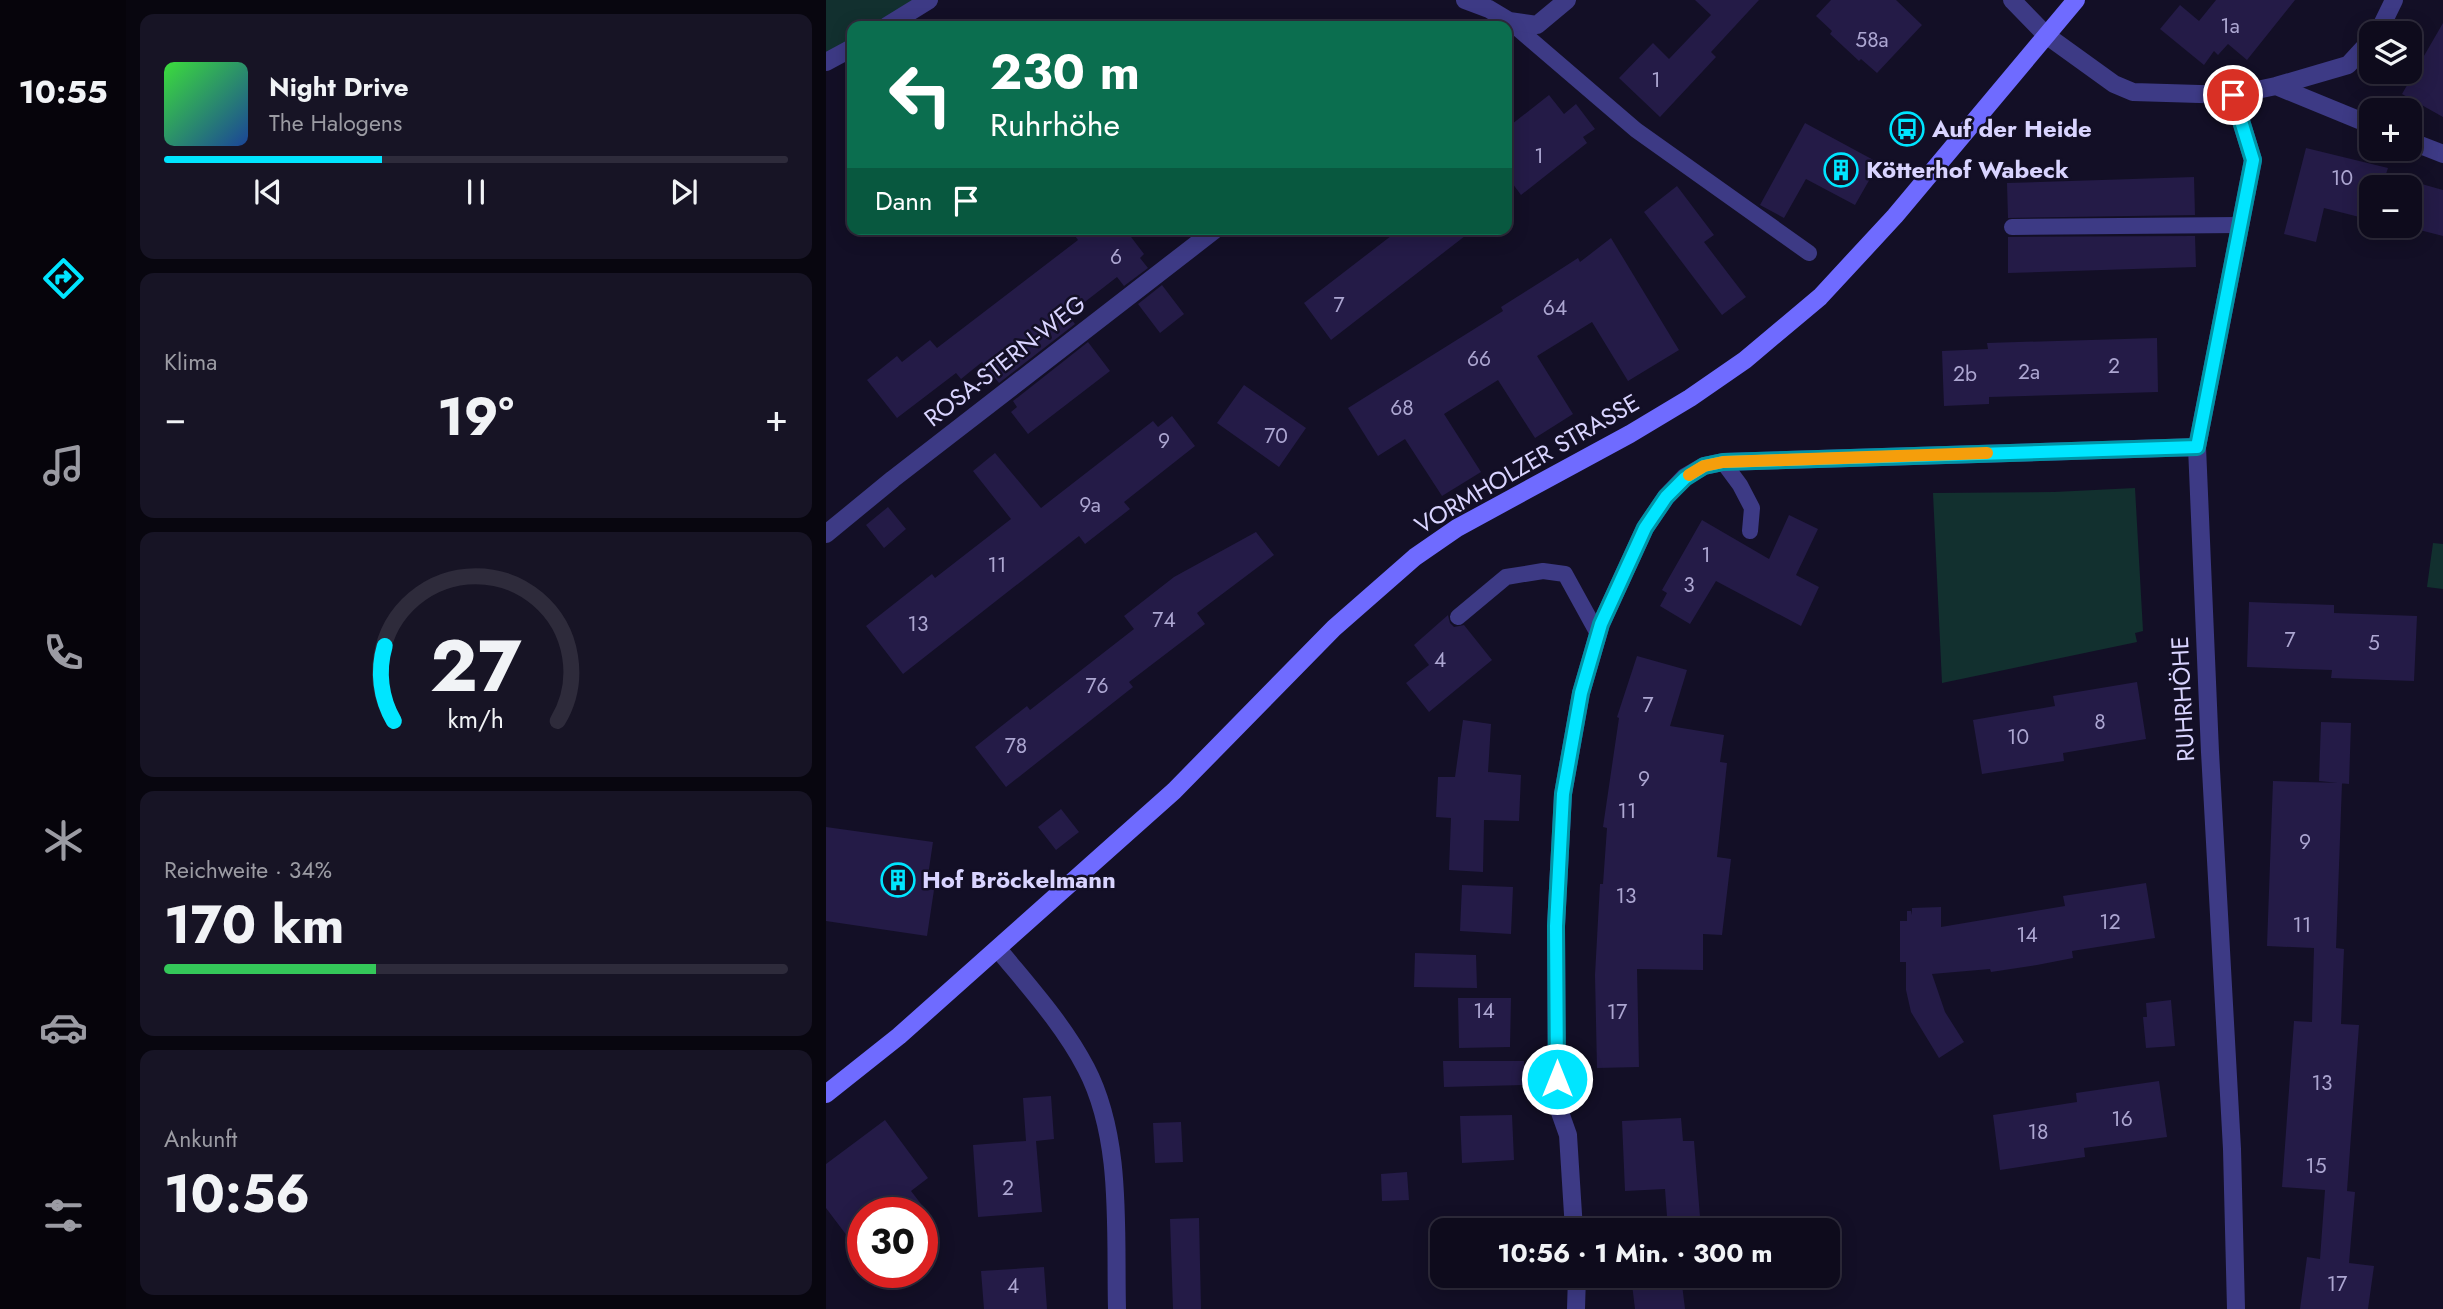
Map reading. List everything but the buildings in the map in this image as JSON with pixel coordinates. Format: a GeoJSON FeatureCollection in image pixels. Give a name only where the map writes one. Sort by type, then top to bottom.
{"type":"FeatureCollection","features":[{"type":"Feature","properties":{"kind":"main road","name":"VORMHOLZER STRASSE"},"geometry":{"type":"LineString","coordinates":[[826,1094],[899,1036],[1174,791],[1334,628],[1415,556],[1457,528],[1630,434],[1690,398],[1745,360],[1820,297],[1895,216],[2076,0]]}},
{"type":"Feature","properties":{"kind":"street"},"geometry":{"type":"LineString","coordinates":[[895,21],[929,0]]}},
{"type":"Feature","properties":{"kind":"street"},"geometry":{"type":"LineString","coordinates":[[1465,0],[1489,9],[1502,21]]}},
{"type":"Feature","properties":{"kind":"street"},"geometry":{"type":"LineString","coordinates":[[1512,24],[1537,25],[1567,0]]}},
{"type":"Feature","properties":{"kind":"street"},"geometry":{"type":"LineString","coordinates":[[2012,0],[2046,35],[2114,85],[2133,92],[2233,95],[2276,86],[2348,65],[2359,53]]}},
{"type":"Feature","properties":{"kind":"street"},"geometry":{"type":"LineString","coordinates":[[2385,21],[2394,0]]}},
{"type":"Feature","properties":{"kind":"street"},"geometry":{"type":"LineString","coordinates":[[826,62],[847,51]]}},
{"type":"Feature","properties":{"kind":"street"},"geometry":{"type":"LineString","coordinates":[[2276,86],[2359,120]]}},
{"type":"Feature","properties":{"kind":"street","name":"RUHRHÖHE"},"geometry":{"type":"LineString","coordinates":[[2233,95],[2253,160],[2197,447],[2210,752],[2232,1149],[2236,1309]]}},
{"type":"Feature","properties":{"kind":"street"},"geometry":{"type":"LineString","coordinates":[[2422,146],[2443,154]]}},
{"type":"Feature","properties":{"kind":"street","name":"ROSA-STERN-WEG"},"geometry":{"type":"LineString","coordinates":[[826,534],[892,479],[1208,235]]}},
{"type":"Feature","properties":{"kind":"street"},"geometry":{"type":"LineString","coordinates":[[1573,1218],[1568,1135],[1557,1104],[1556,926],[1563,794],[1581,693],[1598,634],[1645,528],[1666,497],[1685,478],[1704,466],[1723,462],[2197,447]]}},
{"type":"Feature","properties":{"kind":"street"},"geometry":{"type":"LineString","coordinates":[[998,948],[1059,1027],[1086,1069],[1103,1111],[1113,1157],[1117,1309]]}},
{"type":"Feature","properties":{"kind":"street"},"geometry":{"type":"LineString","coordinates":[[1576,1309],[1577,1288]]}},
{"type":"Feature","properties":{"kind":"lane"},"geometry":{"type":"LineString","coordinates":[[1512,30],[1636,130],[1809,253]]}},
{"type":"Feature","properties":{"kind":"lane"},"geometry":{"type":"LineString","coordinates":[[2012,227],[2239,225]]}},
{"type":"Feature","properties":{"kind":"lane"},"geometry":{"type":"LineString","coordinates":[[1723,462],[1740,485],[1752,508],[1750,531]]}},
{"type":"Feature","properties":{"kind":"lane"},"geometry":{"type":"LineString","coordinates":[[1458,617],[1506,577],[1543,571],[1565,574],[1598,634]]}},
{"type":"Feature","properties":{"kind":"green space"},"geometry":{"type":"Polygon","coordinates":[[[826,0],[915,0],[882,21],[847,21],[847,44],[826,56],[826,0]]]}},
{"type":"Feature","properties":{"kind":"green space"},"geometry":{"type":"Polygon","coordinates":[[[2135,488],[2143,631],[2135,633],[2137,642],[1942,683],[1933,493],[2135,488]]]}},
{"type":"Feature","properties":{"kind":"green space"},"geometry":{"type":"Polygon","coordinates":[[[2433,543],[2443,544],[2443,589],[2427,587],[2433,543]]]}},
{"type":"Feature","properties":{"kind":"slow traffic"},"geometry":{"type":"LineString","coordinates":[[1689,475],[1704,466],[1723,462],[1987,453]]}},
{"type":"Feature","properties":{"kind":"place","name":"Auf der Heide"},"geometry":{"type":"Point","coordinates":[1907,129]}},
{"type":"Feature","properties":{"kind":"place","name":"Kötterhof Wabeck"},"geometry":{"type":"Point","coordinates":[1841,170]}},
{"type":"Feature","properties":{"kind":"place","name":"Hof Bröckelmann"},"geometry":{"type":"Point","coordinates":[898,880]}},
{"type":"Feature","properties":{"kind":"route"},"geometry":{"type":"LineString","coordinates":[[1557,1079],[1556,926],[1563,794],[1581,693],[1601,624],[1645,528],[1666,497],[1685,478],[1704,466],[1723,462],[2197,447],[2253,160],[2233,95]]}}]}
